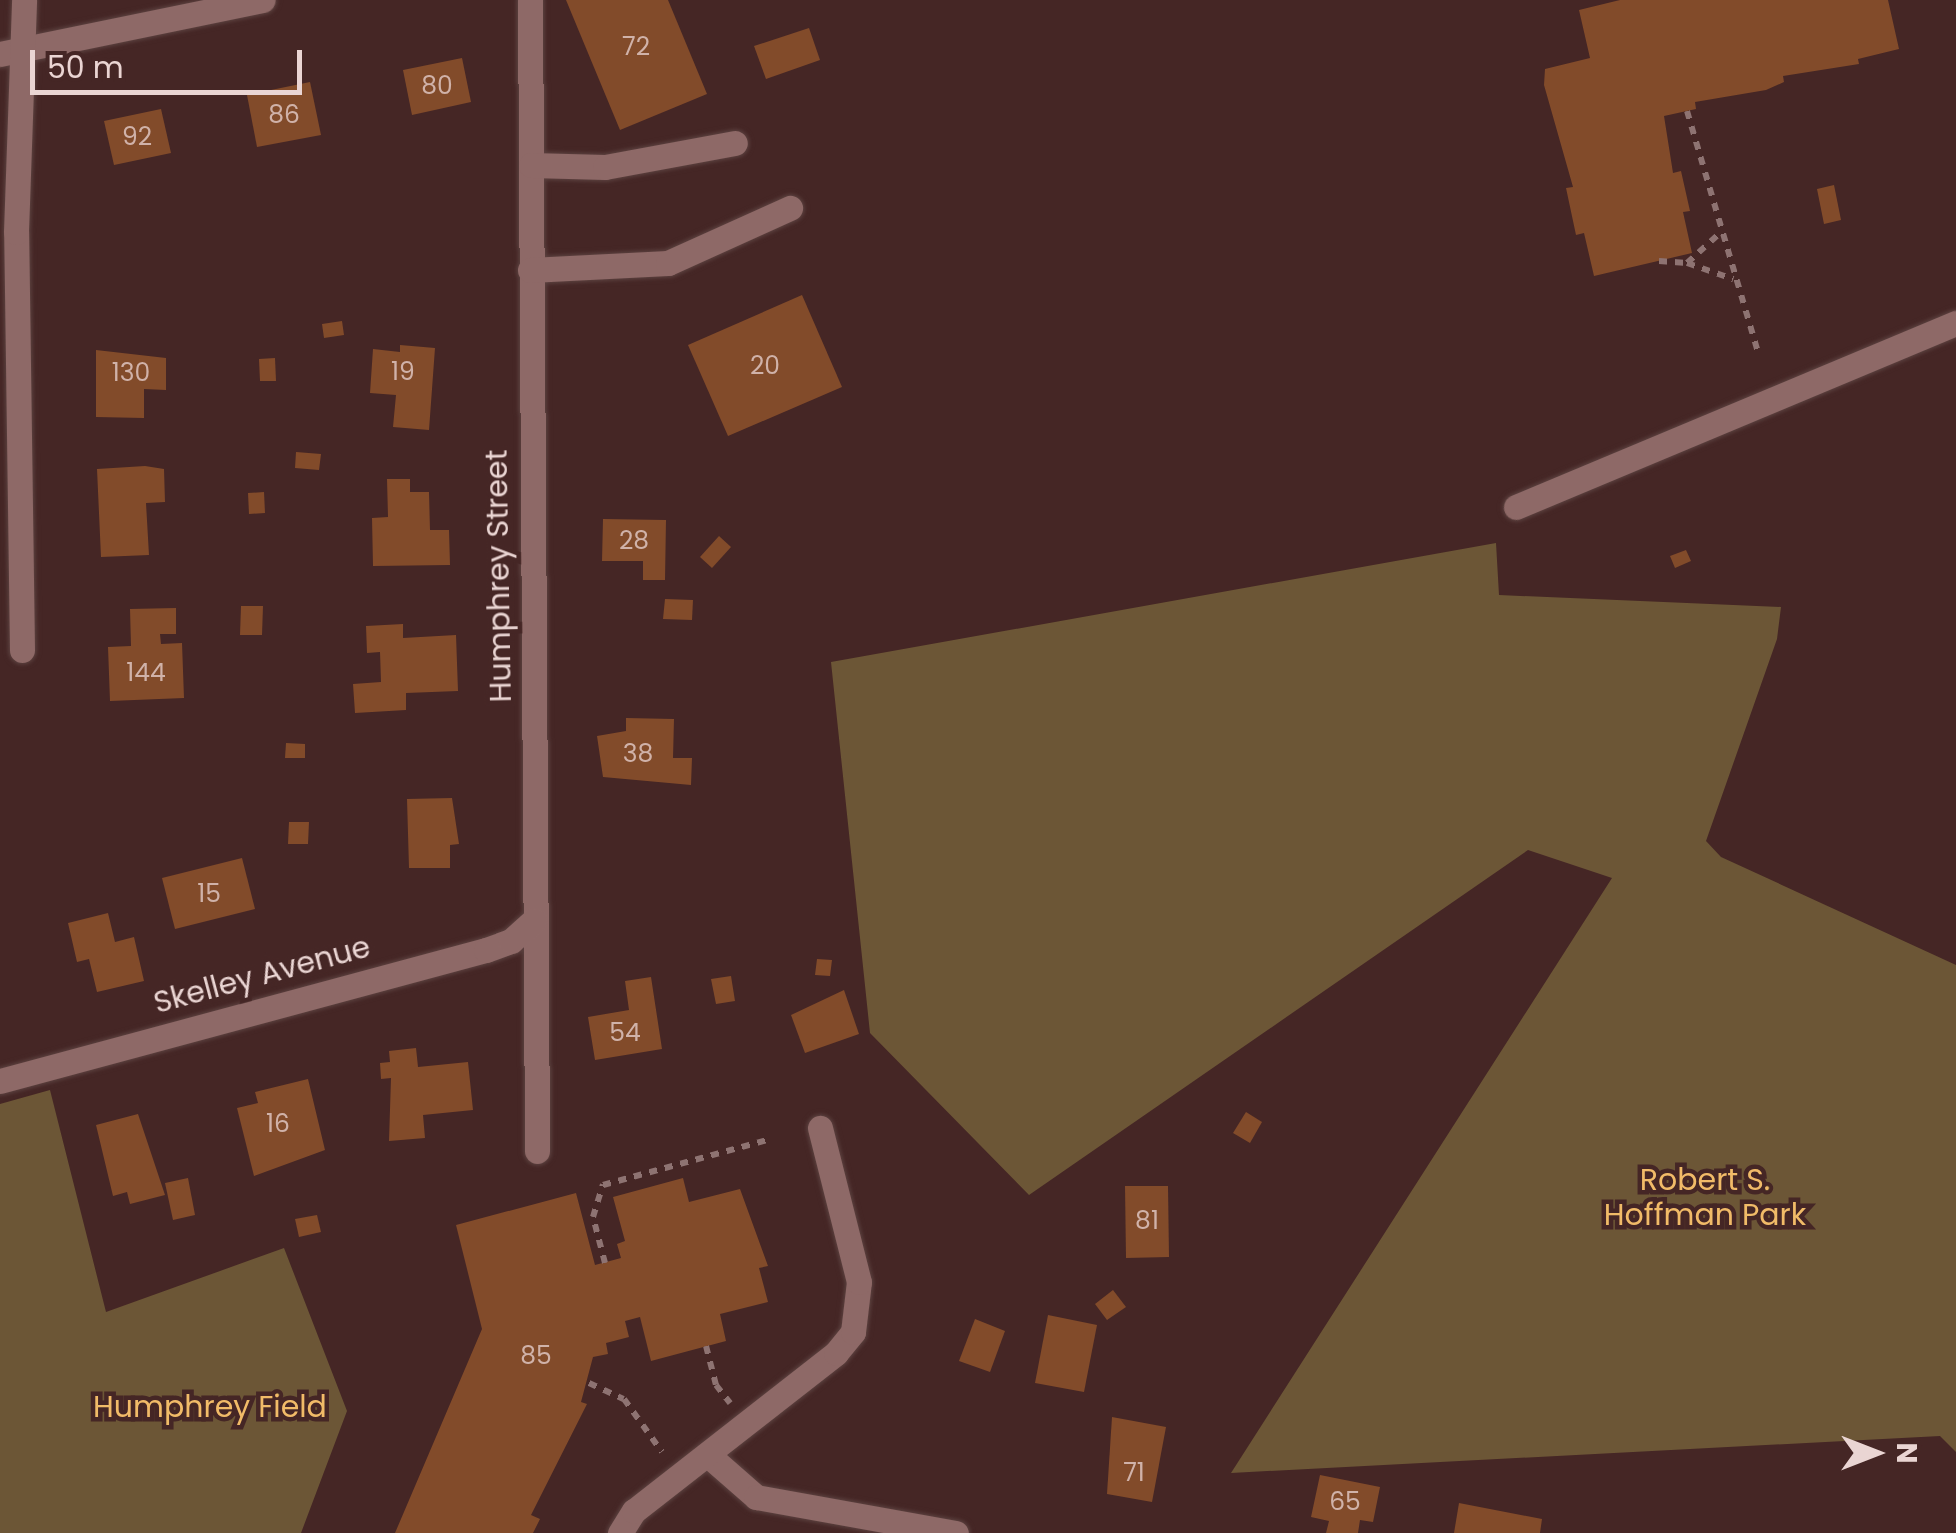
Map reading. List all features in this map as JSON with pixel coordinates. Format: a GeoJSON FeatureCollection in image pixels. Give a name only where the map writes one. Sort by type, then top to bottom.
{"type":"FeatureCollection","features":[{"type":"Feature","properties":{"kind":"street"},"geometry":{"type":"LineString","coordinates":[[22,650],[11,52],[24,0]]}},
{"type":"Feature","properties":{"kind":"street"},"geometry":{"type":"LineString","coordinates":[[11,52],[263,0]]}},
{"type":"Feature","properties":{"kind":"street","name":"Humphrey Street"},"geometry":{"type":"LineString","coordinates":[[530,0],[537,1151]]}},
{"type":"Feature","properties":{"kind":"street"},"geometry":{"type":"LineString","coordinates":[[530,164],[604,167],[735,143]]}},
{"type":"Feature","properties":{"kind":"street"},"geometry":{"type":"LineString","coordinates":[[530,270],[668,263],[790,208]]}},
{"type":"Feature","properties":{"kind":"street"},"geometry":{"type":"LineString","coordinates":[[1516,507],[1956,323]]}},
{"type":"Feature","properties":{"kind":"street","name":"Skelley Avenue"},"geometry":{"type":"LineString","coordinates":[[0,1081],[486,950],[511,941],[534,920]]}},
{"type":"Feature","properties":{"kind":"street"},"geometry":{"type":"LineString","coordinates":[[620,1533],[634,1511],[836,1353],[853,1332],[859,1308],[859,1282],[820,1128]]}},
{"type":"Feature","properties":{"kind":"street"},"geometry":{"type":"LineString","coordinates":[[708,1455],[756,1497],[956,1533]]}},
{"type":"Feature","properties":{"kind":"path"},"geometry":{"type":"LineString","coordinates":[[1687,111],[1758,352]]}},
{"type":"Feature","properties":{"kind":"path"},"geometry":{"type":"LineString","coordinates":[[1687,263],[1720,233]]}},
{"type":"Feature","properties":{"kind":"path"},"geometry":{"type":"LineString","coordinates":[[1660,260],[1687,263],[1735,280]]}},
{"type":"Feature","properties":{"kind":"path"},"geometry":{"type":"LineString","coordinates":[[604,1262],[593,1217],[603,1185],[767,1140]]}},
{"type":"Feature","properties":{"kind":"path"},"geometry":{"type":"LineString","coordinates":[[706,1346],[716,1385],[746,1424]]}},
{"type":"Feature","properties":{"kind":"path"},"geometry":{"type":"LineString","coordinates":[[589,1382],[624,1399],[680,1476]]}},
{"type":"Feature","properties":{"kind":"green space","name":"Robert S. Hoffman Park"},"geometry":{"type":"Polygon","coordinates":[[[1496,543],[1499,595],[1781,607],[1777,639],[1706,841],[1721,857],[1956,965],[1956,1452],[1940,1436],[1231,1473],[1612,878],[1528,850],[1029,1195],[870,1033],[831,662],[1496,543]]]}},
{"type":"Feature","properties":{"kind":"green space","name":"Humphrey Field"},"geometry":{"type":"Polygon","coordinates":[[[50,1090],[106,1312],[284,1248],[347,1411],[301,1533],[0,1533],[0,1104],[50,1090]]]}},
{"type":"Feature","properties":{"kind":"building"},"geometry":{"type":"Polygon","coordinates":[[[566,0],[668,0],[707,94],[620,130],[566,0]]]}},
{"type":"Feature","properties":{"kind":"building"},"geometry":{"type":"Polygon","coordinates":[[[1620,0],[1888,0],[1899,49],[1858,59],[1859,64],[1783,76],[1784,82],[1766,90],[1695,102],[1696,109],[1664,116],[1673,173],[1681,171],[1690,211],[1683,212],[1692,253],[1594,276],[1584,233],[1576,235],[1566,188],[1573,187],[1544,85],[1545,69],[1590,58],[1579,10],[1620,0]]]}},
{"type":"Feature","properties":{"kind":"building"},"geometry":{"type":"Polygon","coordinates":[[[809,28],[820,60],[766,79],[754,46],[809,28]]]}},
{"type":"Feature","properties":{"kind":"building"},"geometry":{"type":"Polygon","coordinates":[[[462,58],[471,102],[412,115],[403,70],[462,58]]]}},
{"type":"Feature","properties":{"kind":"building"},"geometry":{"type":"Polygon","coordinates":[[[310,82],[321,135],[257,147],[247,95],[310,82]]]}},
{"type":"Feature","properties":{"kind":"building"},"geometry":{"type":"Polygon","coordinates":[[[161,109],[171,153],[114,165],[104,121],[161,109]]]}},
{"type":"Feature","properties":{"kind":"building"},"geometry":{"type":"Polygon","coordinates":[[[1834,185],[1841,220],[1824,224],[1817,189],[1834,185]]]}},
{"type":"Feature","properties":{"kind":"building"},"geometry":{"type":"Polygon","coordinates":[[[802,295],[842,387],[728,436],[688,345],[802,295]]]}},
{"type":"Feature","properties":{"kind":"building"},"geometry":{"type":"Polygon","coordinates":[[[342,321],[344,335],[324,338],[322,324],[342,321]]]}},
{"type":"Feature","properties":{"kind":"building"},"geometry":{"type":"Polygon","coordinates":[[[400,345],[435,348],[429,430],[393,427],[396,395],[370,393],[373,349],[400,352],[400,345]]]}},
{"type":"Feature","properties":{"kind":"building"},"geometry":{"type":"Polygon","coordinates":[[[96,350],[166,358],[166,390],[144,389],[144,418],[96,417],[96,350]]]}},
{"type":"Feature","properties":{"kind":"building"},"geometry":{"type":"Polygon","coordinates":[[[275,358],[276,381],[260,381],[259,359],[275,358]]]}},
{"type":"Feature","properties":{"kind":"building"},"geometry":{"type":"Polygon","coordinates":[[[296,452],[321,454],[319,470],[295,468],[296,452]]]}},
{"type":"Feature","properties":{"kind":"building"},"geometry":{"type":"Polygon","coordinates":[[[97,469],[164,469],[165,502],[146,503],[149,555],[101,557],[97,469]]]}},
{"type":"Feature","properties":{"kind":"building"},"geometry":{"type":"Polygon","coordinates":[[[387,479],[410,479],[410,492],[429,492],[430,530],[449,530],[450,565],[373,566],[372,518],[388,517],[387,479]]]}},
{"type":"Feature","properties":{"kind":"building"},"geometry":{"type":"Polygon","coordinates":[[[264,492],[265,513],[249,514],[248,493],[264,492]]]}},
{"type":"Feature","properties":{"kind":"building"},"geometry":{"type":"Polygon","coordinates":[[[603,519],[666,520],[665,580],[643,580],[643,561],[602,561],[603,519]]]}},
{"type":"Feature","properties":{"kind":"building"},"geometry":{"type":"Polygon","coordinates":[[[719,536],[731,547],[712,568],[700,557],[719,536]]]}},
{"type":"Feature","properties":{"kind":"building"},"geometry":{"type":"Polygon","coordinates":[[[1686,550],[1691,561],[1675,568],[1670,556],[1686,550]]]}},
{"type":"Feature","properties":{"kind":"building"},"geometry":{"type":"Polygon","coordinates":[[[665,599],[693,600],[692,620],[663,619],[665,599]]]}},
{"type":"Feature","properties":{"kind":"building"},"geometry":{"type":"Polygon","coordinates":[[[241,606],[263,606],[262,635],[240,635],[241,606]]]}},
{"type":"Feature","properties":{"kind":"building"},"geometry":{"type":"Polygon","coordinates":[[[176,608],[176,634],[160,634],[161,644],[182,643],[184,698],[110,701],[108,647],[131,646],[130,609],[176,608]]]}},
{"type":"Feature","properties":{"kind":"building"},"geometry":{"type":"Polygon","coordinates":[[[403,624],[403,638],[456,635],[458,691],[406,693],[406,710],[355,713],[353,684],[381,682],[380,652],[367,653],[366,626],[403,624]]]}},
{"type":"Feature","properties":{"kind":"building"},"geometry":{"type":"Polygon","coordinates":[[[626,718],[674,719],[673,758],[692,758],[691,785],[603,777],[597,736],[626,731],[626,718]]]}},
{"type":"Feature","properties":{"kind":"building"},"geometry":{"type":"Polygon","coordinates":[[[286,743],[305,744],[305,758],[285,758],[286,743]]]}},
{"type":"Feature","properties":{"kind":"building"},"geometry":{"type":"Polygon","coordinates":[[[452,798],[459,844],[450,845],[450,868],[409,868],[407,799],[452,798]]]}},
{"type":"Feature","properties":{"kind":"building"},"geometry":{"type":"Polygon","coordinates":[[[289,822],[309,822],[308,844],[288,844],[289,822]]]}},
{"type":"Feature","properties":{"kind":"building"},"geometry":{"type":"Polygon","coordinates":[[[242,858],[255,909],[175,929],[162,878],[242,858]]]}},
{"type":"Feature","properties":{"kind":"building"},"geometry":{"type":"Polygon","coordinates":[[[108,913],[115,942],[134,937],[144,981],[97,992],[89,959],[77,962],[68,923],[108,913]]]}},
{"type":"Feature","properties":{"kind":"building"},"geometry":{"type":"Polygon","coordinates":[[[817,959],[832,960],[830,976],[815,975],[817,959]]]}},
{"type":"Feature","properties":{"kind":"building"},"geometry":{"type":"Polygon","coordinates":[[[731,976],[735,1001],[716,1004],[711,979],[731,976]]]}},
{"type":"Feature","properties":{"kind":"building"},"geometry":{"type":"Polygon","coordinates":[[[651,977],[662,1049],[595,1060],[588,1017],[629,1010],[625,981],[651,977]]]}},
{"type":"Feature","properties":{"kind":"building"},"geometry":{"type":"Polygon","coordinates":[[[844,990],[859,1034],[805,1053],[791,1015],[844,990]]]}},
{"type":"Feature","properties":{"kind":"building"},"geometry":{"type":"Polygon","coordinates":[[[416,1048],[418,1067],[468,1062],[473,1110],[423,1115],[425,1138],[389,1141],[391,1078],[381,1079],[380,1063],[390,1062],[389,1051],[416,1048]]]}},
{"type":"Feature","properties":{"kind":"building"},"geometry":{"type":"Polygon","coordinates":[[[308,1079],[325,1150],[254,1176],[237,1108],[258,1103],[255,1092],[308,1079]]]}},
{"type":"Feature","properties":{"kind":"building"},"geometry":{"type":"Polygon","coordinates":[[[1246,1112],[1262,1122],[1250,1143],[1233,1133],[1246,1112]]]}},
{"type":"Feature","properties":{"kind":"building"},"geometry":{"type":"Polygon","coordinates":[[[138,1114],[165,1195],[130,1204],[127,1192],[113,1196],[96,1125],[138,1114]]]}},
{"type":"Feature","properties":{"kind":"building"},"geometry":{"type":"Polygon","coordinates":[[[188,1178],[195,1215],[173,1220],[165,1183],[188,1178]]]}},
{"type":"Feature","properties":{"kind":"building"},"geometry":{"type":"Polygon","coordinates":[[[683,1178],[689,1202],[740,1189],[768,1266],[759,1268],[768,1302],[720,1314],[726,1341],[651,1361],[640,1317],[625,1321],[629,1337],[606,1343],[608,1354],[593,1357],[581,1402],[587,1404],[531,1515],[540,1519],[533,1533],[395,1533],[482,1329],[456,1225],[576,1193],[595,1265],[621,1258],[617,1244],[625,1241],[613,1197],[683,1178]]]}},
{"type":"Feature","properties":{"kind":"building"},"geometry":{"type":"Polygon","coordinates":[[[1125,1186],[1168,1186],[1169,1257],[1126,1258],[1125,1186]]]}},
{"type":"Feature","properties":{"kind":"building"},"geometry":{"type":"Polygon","coordinates":[[[317,1215],[321,1232],[299,1237],[295,1219],[317,1215]]]}},
{"type":"Feature","properties":{"kind":"building"},"geometry":{"type":"Polygon","coordinates":[[[1113,1290],[1126,1307],[1107,1320],[1095,1304],[1113,1290]]]}},
{"type":"Feature","properties":{"kind":"building"},"geometry":{"type":"Polygon","coordinates":[[[1048,1315],[1097,1325],[1084,1392],[1035,1383],[1048,1315]]]}},
{"type":"Feature","properties":{"kind":"building"},"geometry":{"type":"Polygon","coordinates":[[[975,1319],[1005,1331],[990,1372],[959,1361],[975,1319]]]}},
{"type":"Feature","properties":{"kind":"building"},"geometry":{"type":"Polygon","coordinates":[[[1112,1417],[1166,1427],[1152,1502],[1107,1494],[1112,1417]]]}},
{"type":"Feature","properties":{"kind":"building"},"geometry":{"type":"Polygon","coordinates":[[[1320,1475],[1380,1487],[1373,1522],[1360,1520],[1358,1533],[1326,1533],[1329,1521],[1311,1517],[1320,1475]]]}},
{"type":"Feature","properties":{"kind":"building"},"geometry":{"type":"Polygon","coordinates":[[[1459,1503],[1542,1519],[1540,1533],[1454,1533],[1459,1503]]]}}]}
